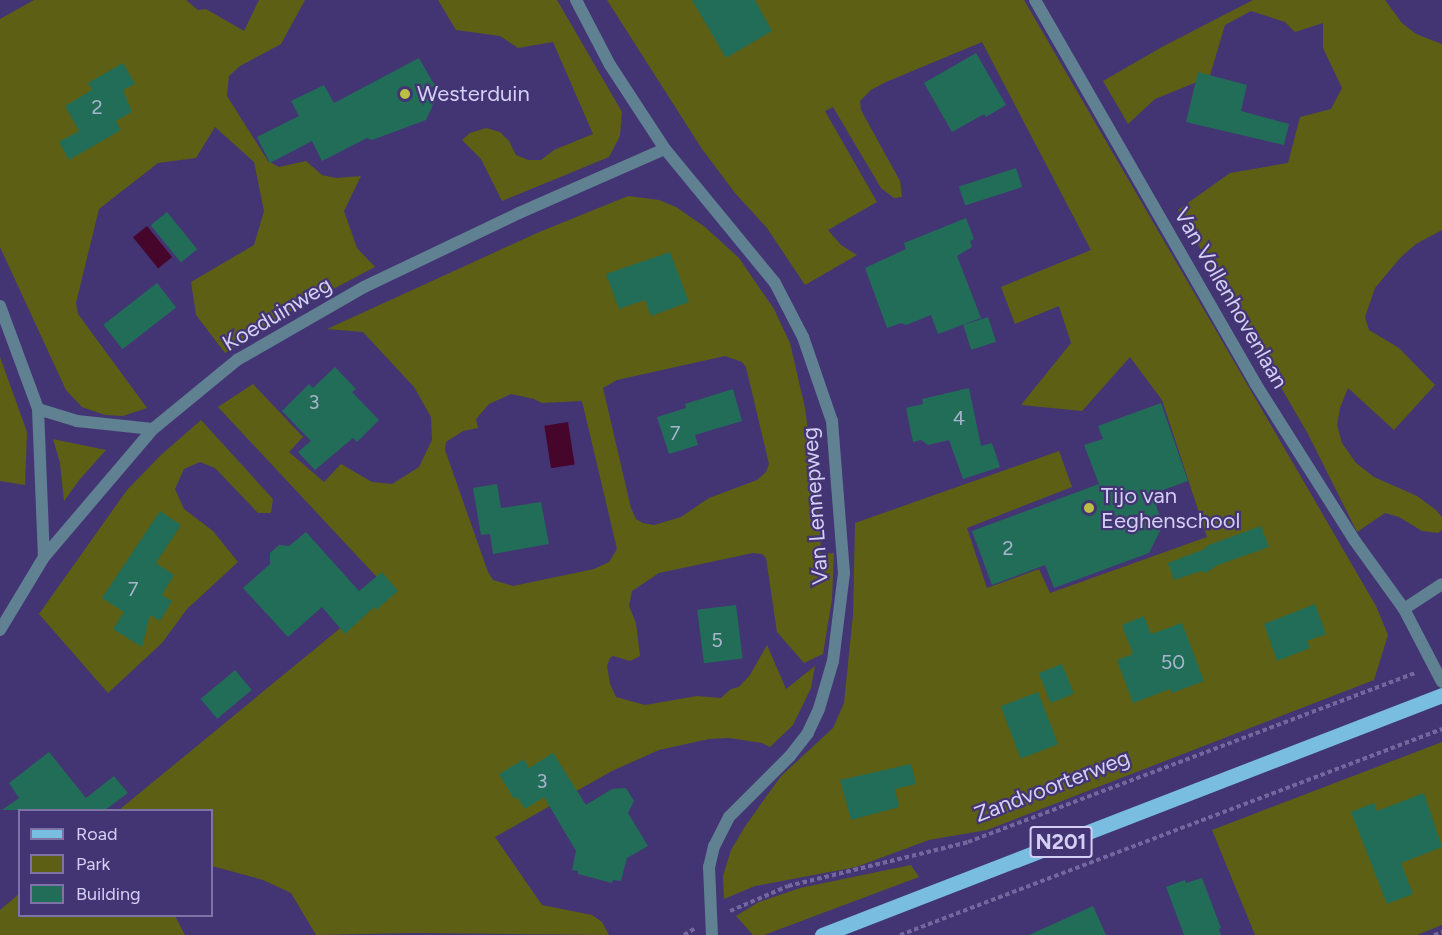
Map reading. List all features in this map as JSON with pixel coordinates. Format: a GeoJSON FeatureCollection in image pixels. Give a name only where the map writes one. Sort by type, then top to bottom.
{"type":"FeatureCollection","features":[{"type":"Feature","properties":{"kind":"main road","name":"N201"},"geometry":{"type":"LineString","coordinates":[[822,935],[1442,695]]}},
{"type":"Feature","properties":{"kind":"street","name":"Van Lennepweg"},"geometry":{"type":"LineString","coordinates":[[576,0],[610,65],[665,149],[775,283],[803,337],[832,421],[844,573],[833,661],[819,709],[802,740],[729,817],[720,832],[709,867],[712,935]]}},
{"type":"Feature","properties":{"kind":"street","name":"Van Vollenhovenlaan"},"geometry":{"type":"LineString","coordinates":[[1035,0],[1260,392],[1355,541],[1404,609],[1442,682]]}},
{"type":"Feature","properties":{"kind":"street","name":"Koeduinweg"},"geometry":{"type":"LineString","coordinates":[[0,630],[45,557],[153,429],[237,360],[364,287],[519,213],[665,149]]}},
{"type":"Feature","properties":{"kind":"street"},"geometry":{"type":"LineString","coordinates":[[0,306],[38,409],[45,557]]}},
{"type":"Feature","properties":{"kind":"street"},"geometry":{"type":"LineString","coordinates":[[38,409],[77,421],[153,429]]}},
{"type":"Feature","properties":{"kind":"street"},"geometry":{"type":"LineString","coordinates":[[1404,609],[1442,584]]}},
{"type":"Feature","properties":{"kind":"path","name":"Zandvoorterweg"},"geometry":{"type":"LineString","coordinates":[[684,935],[710,919],[788,886],[968,842],[1434,667]]}},
{"type":"Feature","properties":{"kind":"path"},"geometry":{"type":"LineString","coordinates":[[900,935],[1442,729]]}},
{"type":"Feature","properties":{"kind":"path"},"geometry":{"type":"LineString","coordinates":[[1434,935],[1442,932]]}},
{"type":"Feature","properties":{"kind":"green space"},"geometry":{"type":"Polygon","coordinates":[[[34,0],[186,0],[198,10],[206,9],[244,31],[259,0],[305,0],[281,44],[240,66],[229,76],[227,96],[268,161],[279,167],[306,161],[322,175],[336,178],[361,176],[344,211],[357,248],[375,267],[290,312],[225,353],[196,315],[191,282],[254,245],[264,211],[254,162],[215,127],[196,158],[158,163],[99,209],[76,303],[78,314],[147,408],[123,416],[105,415],[82,407],[66,390],[0,247],[0,19],[34,0]]]}},
{"type":"Feature","properties":{"kind":"green space"},"geometry":{"type":"Polygon","coordinates":[[[438,0],[557,0],[622,112],[620,136],[609,157],[502,201],[481,159],[462,140],[470,133],[486,128],[500,132],[509,141],[516,155],[528,160],[541,160],[554,150],[593,134],[553,42],[518,48],[500,36],[456,30],[438,0]]]}},
{"type":"Feature","properties":{"kind":"green space"},"geometry":{"type":"Polygon","coordinates":[[[607,0],[1024,0],[1376,606],[1388,635],[1374,680],[987,830],[929,840],[856,867],[755,886],[724,899],[723,876],[731,850],[746,825],[781,776],[833,728],[844,703],[853,615],[855,523],[1059,451],[1072,487],[967,528],[987,588],[1039,569],[1050,593],[1207,537],[1162,400],[1130,357],[1082,411],[1021,405],[1071,343],[1059,306],[1015,324],[1001,287],[1091,250],[982,42],[886,82],[871,90],[860,101],[861,110],[900,181],[902,197],[894,198],[881,188],[833,107],[825,111],[877,202],[828,230],[841,245],[857,255],[805,285],[767,228],[735,193],[702,149],[607,0]]]}},
{"type":"Feature","properties":{"kind":"green space"},"geometry":{"type":"Polygon","coordinates":[[[1253,0],[1385,0],[1402,23],[1416,34],[1442,44],[1442,230],[1416,244],[1401,257],[1375,288],[1365,317],[1369,330],[1399,348],[1435,385],[1394,430],[1348,388],[1340,408],[1337,425],[1342,443],[1356,463],[1374,477],[1417,496],[1436,510],[1442,517],[1442,530],[1438,533],[1422,531],[1399,517],[1385,513],[1357,532],[1308,434],[1178,210],[1230,173],[1288,163],[1300,117],[1331,109],[1342,88],[1323,48],[1323,23],[1295,32],[1285,22],[1251,11],[1225,25],[1208,82],[1197,82],[1155,99],[1128,124],[1103,81],[1162,47],[1253,0]]]}},
{"type":"Feature","properties":{"kind":"green space"},"geometry":{"type":"Polygon","coordinates":[[[628,196],[659,200],[676,207],[705,227],[739,258],[774,309],[790,343],[805,408],[820,520],[821,554],[834,553],[832,599],[823,654],[804,663],[777,632],[766,558],[762,554],[753,553],[659,573],[632,591],[629,606],[636,623],[640,656],[630,661],[613,656],[607,666],[610,684],[616,697],[645,705],[697,696],[721,698],[731,689],[739,687],[750,675],[767,645],[786,689],[815,666],[811,688],[793,725],[770,747],[762,743],[729,738],[709,739],[659,750],[612,771],[495,837],[542,905],[592,915],[602,922],[609,935],[415,933],[316,935],[291,893],[263,880],[213,866],[213,809],[120,809],[388,589],[218,407],[253,384],[303,437],[289,452],[324,482],[341,464],[372,482],[392,484],[419,467],[432,440],[431,417],[414,387],[363,332],[327,329],[537,233],[628,196]],[[725,356],[617,380],[603,388],[631,508],[636,519],[654,525],[681,517],[709,498],[757,480],[766,472],[769,464],[746,367],[742,362],[725,356]],[[511,394],[489,404],[476,419],[478,428],[463,431],[446,442],[445,450],[488,572],[493,580],[513,586],[594,569],[609,562],[617,549],[582,401],[542,403],[511,394]]]}},
{"type":"Feature","properties":{"kind":"green space"},"geometry":{"type":"Polygon","coordinates":[[[0,357],[27,432],[25,485],[0,481],[0,357]]]}},
{"type":"Feature","properties":{"kind":"green space"},"geometry":{"type":"Polygon","coordinates":[[[201,420],[273,499],[271,513],[258,513],[215,468],[200,462],[184,469],[175,489],[184,509],[213,531],[238,562],[187,609],[162,643],[108,693],[39,614],[127,490],[161,455],[201,420]]]}},
{"type":"Feature","properties":{"kind":"green space"},"geometry":{"type":"Polygon","coordinates":[[[53,439],[106,450],[64,501],[60,463],[53,439]]]}},
{"type":"Feature","properties":{"kind":"green space"},"geometry":{"type":"Polygon","coordinates":[[[1442,742],[1442,925],[1417,935],[1255,935],[1212,830],[1442,742]]]}},
{"type":"Feature","properties":{"kind":"green space"},"geometry":{"type":"Polygon","coordinates":[[[911,865],[919,877],[764,935],[753,935],[736,916],[759,902],[800,888],[911,865]]]}},
{"type":"Feature","properties":{"kind":"green space"},"geometry":{"type":"Polygon","coordinates":[[[18,895],[18,917],[176,917],[185,935],[0,935],[0,910],[18,895]]]}},
{"type":"Feature","properties":{"kind":"shaded area"},"geometry":{"type":"Polygon","coordinates":[[[147,226],[172,257],[158,268],[133,237],[147,226]]]}},
{"type":"Feature","properties":{"kind":"shaded area"},"geometry":{"type":"Polygon","coordinates":[[[568,422],[575,464],[551,468],[544,426],[568,422]]]}},
{"type":"Feature","properties":{"kind":"building"},"geometry":{"type":"Polygon","coordinates":[[[692,0],[755,0],[772,31],[726,58],[692,0]]]}},
{"type":"Feature","properties":{"kind":"building"},"geometry":{"type":"Polygon","coordinates":[[[976,53],[1006,105],[952,132],[924,83],[976,53]]]}},
{"type":"Feature","properties":{"kind":"building"},"geometry":{"type":"Polygon","coordinates":[[[419,58],[435,86],[427,89],[434,103],[426,120],[372,140],[367,138],[322,161],[312,141],[270,163],[257,137],[299,116],[291,101],[324,85],[334,103],[419,58]]]}},
{"type":"Feature","properties":{"kind":"building"},"geometry":{"type":"Polygon","coordinates":[[[123,63],[135,84],[123,90],[132,112],[116,121],[121,130],[69,160],[59,142],[79,131],[65,106],[92,90],[88,83],[123,63]]]}},
{"type":"Feature","properties":{"kind":"building"},"geometry":{"type":"Polygon","coordinates":[[[1198,72],[1247,85],[1241,111],[1289,124],[1284,145],[1186,122],[1198,72]]]}},
{"type":"Feature","properties":{"kind":"building"},"geometry":{"type":"Polygon","coordinates":[[[1016,168],[1022,187],[965,206],[959,187],[1016,168]]]}},
{"type":"Feature","properties":{"kind":"building"},"geometry":{"type":"Polygon","coordinates":[[[167,212],[197,249],[181,263],[151,225],[167,212]]]}},
{"type":"Feature","properties":{"kind":"building"},"geometry":{"type":"Polygon","coordinates":[[[966,218],[974,239],[970,241],[972,247],[957,256],[981,318],[938,334],[931,315],[906,325],[901,323],[887,328],[865,268],[906,249],[904,243],[966,218]]]}},
{"type":"Feature","properties":{"kind":"building"},"geometry":{"type":"Polygon","coordinates":[[[670,252],[689,302],[651,316],[645,300],[619,309],[606,274],[670,252]]]}},
{"type":"Feature","properties":{"kind":"building"},"geometry":{"type":"Polygon","coordinates":[[[157,283],[176,307],[123,349],[103,325],[157,283]]]}},
{"type":"Feature","properties":{"kind":"building"},"geometry":{"type":"Polygon","coordinates":[[[988,317],[996,342],[971,350],[963,325],[988,317]]]}},
{"type":"Feature","properties":{"kind":"building"},"geometry":{"type":"Polygon","coordinates":[[[335,367],[356,389],[352,392],[379,420],[357,442],[353,438],[315,470],[298,452],[311,441],[282,411],[309,384],[313,388],[335,367]]]}},
{"type":"Feature","properties":{"kind":"building"},"geometry":{"type":"Polygon","coordinates":[[[969,388],[981,446],[992,443],[1000,467],[963,479],[949,440],[928,445],[921,440],[913,442],[906,408],[923,404],[922,399],[969,388]]]}},
{"type":"Feature","properties":{"kind":"building"},"geometry":{"type":"Polygon","coordinates":[[[733,389],[742,421],[695,435],[698,445],[669,454],[657,417],[686,408],[685,404],[733,389]]]}},
{"type":"Feature","properties":{"kind":"building"},"geometry":{"type":"Polygon","coordinates":[[[1161,403],[1188,481],[1152,494],[1163,525],[1149,553],[1054,588],[1045,565],[992,585],[972,531],[1099,484],[1084,445],[1103,439],[1098,426],[1161,403]]]}},
{"type":"Feature","properties":{"kind":"building"},"geometry":{"type":"Polygon","coordinates":[[[497,484],[501,508],[541,502],[549,544],[493,554],[490,534],[481,535],[473,488],[497,484]]]}},
{"type":"Feature","properties":{"kind":"building"},"geometry":{"type":"Polygon","coordinates":[[[160,511],[181,525],[156,563],[174,575],[162,595],[172,601],[160,621],[150,615],[142,647],[113,629],[124,612],[102,598],[160,511]]]}},
{"type":"Feature","properties":{"kind":"building"},"geometry":{"type":"Polygon","coordinates":[[[1261,526],[1269,547],[1218,565],[1206,573],[1201,571],[1174,580],[1168,563],[1261,526]]]}},
{"type":"Feature","properties":{"kind":"building"},"geometry":{"type":"Polygon","coordinates":[[[306,532],[359,591],[382,572],[398,591],[376,610],[374,607],[345,634],[322,607],[288,637],[243,588],[270,564],[270,553],[279,545],[289,546],[306,532]]]}},
{"type":"Feature","properties":{"kind":"building"},"geometry":{"type":"Polygon","coordinates":[[[1315,604],[1326,634],[1307,641],[1310,648],[1277,661],[1264,624],[1315,604]]]}},
{"type":"Feature","properties":{"kind":"building"},"geometry":{"type":"Polygon","coordinates":[[[736,605],[743,659],[704,663],[697,610],[736,605]]]}},
{"type":"Feature","properties":{"kind":"building"},"geometry":{"type":"Polygon","coordinates":[[[1144,616],[1151,634],[1182,623],[1204,681],[1172,693],[1170,689],[1133,703],[1117,660],[1133,654],[1122,625],[1144,616]]]}},
{"type":"Feature","properties":{"kind":"building"},"geometry":{"type":"Polygon","coordinates":[[[1062,664],[1074,694],[1051,703],[1039,673],[1062,664]]]}},
{"type":"Feature","properties":{"kind":"building"},"geometry":{"type":"Polygon","coordinates":[[[235,670],[252,690],[217,719],[201,699],[235,670]]]}},
{"type":"Feature","properties":{"kind":"building"},"geometry":{"type":"Polygon","coordinates":[[[1038,692],[1058,744],[1021,759],[1001,706],[1038,692]]]}},
{"type":"Feature","properties":{"kind":"building"},"geometry":{"type":"Polygon","coordinates":[[[49,752],[86,798],[114,776],[128,793],[106,809],[2,810],[19,798],[9,783],[49,752]]]}},
{"type":"Feature","properties":{"kind":"building"},"geometry":{"type":"Polygon","coordinates":[[[553,753],[586,805],[612,789],[626,788],[634,801],[628,813],[648,846],[627,858],[621,881],[613,880],[612,883],[578,874],[578,871],[572,870],[576,851],[544,797],[525,809],[517,797],[514,799],[499,774],[524,759],[529,768],[553,753]]]}},
{"type":"Feature","properties":{"kind":"building"},"geometry":{"type":"Polygon","coordinates":[[[911,764],[916,784],[895,789],[899,807],[851,820],[840,780],[911,764]]]}},
{"type":"Feature","properties":{"kind":"building"},"geometry":{"type":"Polygon","coordinates":[[[1424,793],[1442,847],[1401,863],[1413,894],[1387,904],[1351,812],[1374,803],[1377,811],[1424,793]]]}},
{"type":"Feature","properties":{"kind":"building"},"geometry":{"type":"Polygon","coordinates":[[[1202,878],[1221,928],[1219,929],[1221,935],[1184,935],[1166,887],[1185,880],[1186,883],[1202,878]]]}},
{"type":"Feature","properties":{"kind":"building"},"geometry":{"type":"Polygon","coordinates":[[[1093,906],[1106,935],[1029,935],[1093,906]]]}},
{"type":"Feature","properties":{"kind":"place","name":"Westerduin"},"geometry":{"type":"Point","coordinates":[405,94]}},
{"type":"Feature","properties":{"kind":"place","name":"Tijo van Eeghenschool"},"geometry":{"type":"Point","coordinates":[1089,508]}}]}
